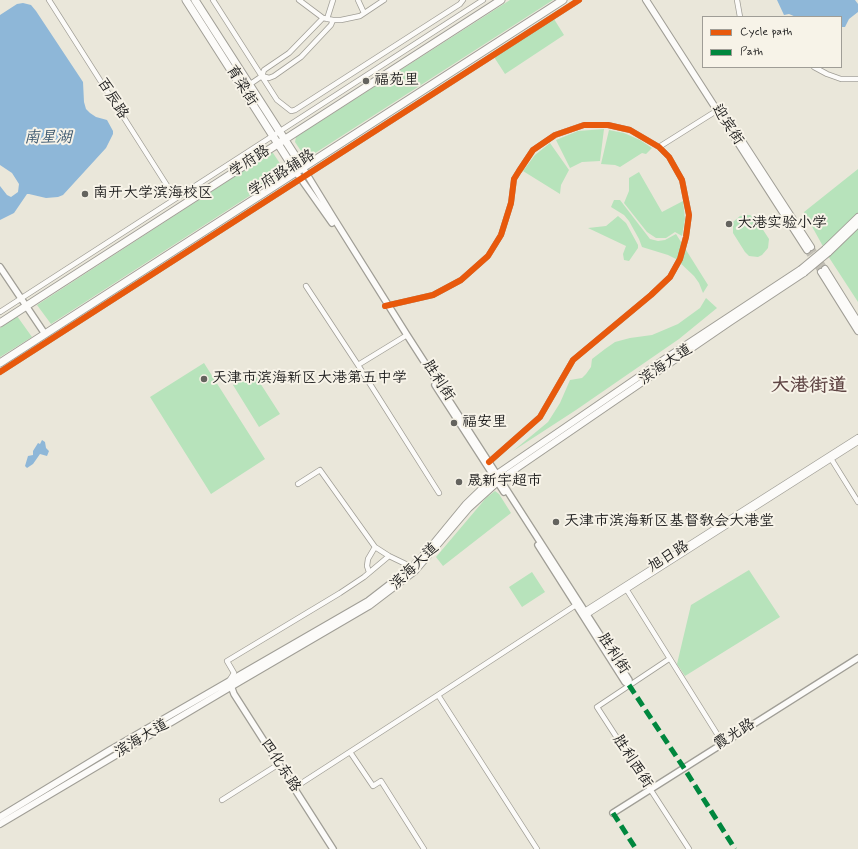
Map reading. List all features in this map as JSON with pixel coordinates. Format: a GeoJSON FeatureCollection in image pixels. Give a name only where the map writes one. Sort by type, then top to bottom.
{"type":"FeatureCollection","features":[{"type":"Feature","properties":{"kind":"highway","name":"育梁街"},"geometry":{"type":"LineString","coordinates":[[186,0],[272,137],[298,175]]}},
{"type":"Feature","properties":{"kind":"highway","name":"育梁街"},"geometry":{"type":"LineString","coordinates":[[195,0],[305,171]]}},
{"type":"Feature","properties":{"kind":"highway","name":"学府路"},"geometry":{"type":"LineString","coordinates":[[0,323],[501,0]]}},
{"type":"Feature","properties":{"kind":"highway"},"geometry":{"type":"LineString","coordinates":[[0,363],[305,171],[563,0]]}},
{"type":"Feature","properties":{"kind":"main road","name":"迎宾街"},"geometry":{"type":"LineString","coordinates":[[646,0],[719,109]]}},
{"type":"Feature","properties":{"kind":"main road","name":"迎宾街"},"geometry":{"type":"LineString","coordinates":[[651,0],[808,249]]}},
{"type":"Feature","properties":{"kind":"main road"},"geometry":{"type":"LineString","coordinates":[[826,251],[858,217]]}},
{"type":"Feature","properties":{"kind":"main road"},"geometry":{"type":"LineString","coordinates":[[802,271],[858,224]]}},
{"type":"Feature","properties":{"kind":"main road","name":"滨海大道"},"geometry":{"type":"LineString","coordinates":[[0,824],[368,601],[412,567],[466,504],[497,478],[727,318],[802,271]]}},
{"type":"Feature","properties":{"kind":"main road","name":"滨海大道"},"geometry":{"type":"LineString","coordinates":[[0,817],[110,750],[364,609],[415,571],[497,478],[730,322],[802,271]]}},
{"type":"Feature","properties":{"kind":"main road"},"geometry":{"type":"LineString","coordinates":[[858,322],[823,271],[858,331]]}},
{"type":"Feature","properties":{"kind":"street","name":"百辰路"},"geometry":{"type":"LineString","coordinates":[[49,0],[175,198]]}},
{"type":"Feature","properties":{"kind":"street"},"geometry":{"type":"LineString","coordinates":[[213,0],[277,100],[291,111],[295,110],[460,4],[463,0]]}},
{"type":"Feature","properties":{"kind":"street"},"geometry":{"type":"LineString","coordinates":[[299,0],[325,18],[333,20],[349,19],[364,13],[384,0]]}},
{"type":"Feature","properties":{"kind":"street"},"geometry":{"type":"LineString","coordinates":[[243,89],[262,76],[264,70],[289,53],[325,18],[333,0]]}},
{"type":"Feature","properties":{"kind":"street"},"geometry":{"type":"LineString","coordinates":[[358,0],[364,13]]}},
{"type":"Feature","properties":{"kind":"street"},"geometry":{"type":"LineString","coordinates":[[0,312],[484,0]]}},
{"type":"Feature","properties":{"kind":"street","name":"学府路辅路"},"geometry":{"type":"LineString","coordinates":[[305,171],[579,0]]}},
{"type":"Feature","properties":{"kind":"street"},"geometry":{"type":"LineString","coordinates":[[737,0],[740,16]]}},
{"type":"Feature","properties":{"kind":"street"},"geometry":{"type":"LineString","coordinates":[[262,76],[270,78],[300,57],[331,25],[333,20]]}},
{"type":"Feature","properties":{"kind":"street"},"geometry":{"type":"LineString","coordinates":[[816,68],[840,79],[858,79]]}},
{"type":"Feature","properties":{"kind":"street"},"geometry":{"type":"LineString","coordinates":[[659,147],[719,109]]}},
{"type":"Feature","properties":{"kind":"street"},"geometry":{"type":"LineString","coordinates":[[386,305],[433,295],[461,280],[488,256],[501,235],[511,204],[514,179],[533,150],[555,135],[584,125],[608,125],[630,130],[659,147],[669,157],[682,180],[689,215],[686,237],[680,258],[670,277],[574,360],[540,417],[490,462]]}},
{"type":"Feature","properties":{"kind":"street","name":"胜利街"},"geometry":{"type":"LineString","coordinates":[[305,171],[386,305]]}},
{"type":"Feature","properties":{"kind":"street","name":"学府路辅路"},"geometry":{"type":"LineString","coordinates":[[0,372],[298,175]]}},
{"type":"Feature","properties":{"kind":"street","name":"胜利街"},"geometry":{"type":"LineString","coordinates":[[298,175],[330,220],[386,305],[585,614],[625,682],[629,685]]}},
{"type":"Feature","properties":{"kind":"street"},"geometry":{"type":"LineString","coordinates":[[0,266],[45,334]]}},
{"type":"Feature","properties":{"kind":"street"},"geometry":{"type":"LineString","coordinates":[[306,286],[439,493]]}},
{"type":"Feature","properties":{"kind":"street"},"geometry":{"type":"LineString","coordinates":[[358,365],[406,336]]}},
{"type":"Feature","properties":{"kind":"street","name":"胜利街"},"geometry":{"type":"LineString","coordinates":[[406,336],[490,462],[497,478]]}},
{"type":"Feature","properties":{"kind":"street","name":"旭日路"},"geometry":{"type":"LineString","coordinates":[[831,457],[858,437]]}},
{"type":"Feature","properties":{"kind":"street","name":"旭日路"},"geometry":{"type":"LineString","coordinates":[[585,614],[831,457],[858,442]]}},
{"type":"Feature","properties":{"kind":"street"},"geometry":{"type":"LineString","coordinates":[[831,457],[858,502]]}},
{"type":"Feature","properties":{"kind":"street"},"geometry":{"type":"LineString","coordinates":[[298,484],[320,470],[375,547],[389,556],[412,567]]}},
{"type":"Feature","properties":{"kind":"street"},"geometry":{"type":"LineString","coordinates":[[369,572],[368,559],[375,547]]}},
{"type":"Feature","properties":{"kind":"street"},"geometry":{"type":"LineString","coordinates":[[230,684],[234,673],[227,661],[340,593],[389,556]]}},
{"type":"Feature","properties":{"kind":"street"},"geometry":{"type":"LineString","coordinates":[[626,588],[669,659],[724,744]]}},
{"type":"Feature","properties":{"kind":"street"},"geometry":{"type":"LineString","coordinates":[[294,788],[578,604]]}},
{"type":"Feature","properties":{"kind":"street"},"geometry":{"type":"LineString","coordinates":[[629,685],[669,659]]}},
{"type":"Feature","properties":{"kind":"street","name":"霞光路"},"geometry":{"type":"LineString","coordinates":[[614,814],[858,659]]}},
{"type":"Feature","properties":{"kind":"street","name":"四化东路"},"geometry":{"type":"LineString","coordinates":[[230,684],[234,694],[334,849]]}},
{"type":"Feature","properties":{"kind":"street","name":"胜利西街"},"geometry":{"type":"LineString","coordinates":[[629,685],[597,707],[689,849]]}},
{"type":"Feature","properties":{"kind":"street"},"geometry":{"type":"LineString","coordinates":[[438,695],[537,849]]}},
{"type":"Feature","properties":{"kind":"street"},"geometry":{"type":"LineString","coordinates":[[350,752],[373,786],[381,781],[424,849]]}},
{"type":"Feature","properties":{"kind":"street"},"geometry":{"type":"LineString","coordinates":[[222,800],[279,764]]}},
{"type":"Feature","properties":{"kind":"green space"},"geometry":{"type":"Polygon","coordinates":[[[510,0],[553,0],[309,157],[305,157],[295,142],[296,137],[510,0]]]}},
{"type":"Feature","properties":{"kind":"green space"},"geometry":{"type":"Polygon","coordinates":[[[554,19],[564,35],[505,74],[494,57],[554,19]]]}},
{"type":"Feature","properties":{"kind":"green space"},"geometry":{"type":"Polygon","coordinates":[[[604,129],[600,161],[582,162],[570,168],[556,140],[578,131],[604,129]]]}},
{"type":"Feature","properties":{"kind":"green space"},"geometry":{"type":"Polygon","coordinates":[[[609,130],[624,133],[640,140],[652,148],[646,154],[642,153],[620,167],[601,164],[609,130]]]}},
{"type":"Feature","properties":{"kind":"green space"},"geometry":{"type":"Polygon","coordinates":[[[550,143],[569,170],[561,185],[560,194],[523,171],[535,155],[550,143]]]}},
{"type":"Feature","properties":{"kind":"green space"},"geometry":{"type":"Polygon","coordinates":[[[273,153],[285,173],[51,324],[37,305],[273,153]]]}},
{"type":"Feature","properties":{"kind":"green space"},"geometry":{"type":"Polygon","coordinates":[[[858,169],[858,302],[830,259],[804,212],[858,169]]]}},
{"type":"Feature","properties":{"kind":"green space"},"geometry":{"type":"Polygon","coordinates":[[[639,172],[662,212],[683,201],[685,219],[682,236],[675,232],[666,238],[656,238],[647,232],[624,203],[629,191],[629,178],[639,172]]]}},
{"type":"Feature","properties":{"kind":"green space"},"geometry":{"type":"Polygon","coordinates":[[[614,200],[620,200],[650,239],[658,241],[665,240],[676,234],[708,285],[703,293],[694,276],[676,259],[642,247],[629,221],[624,215],[611,207],[614,200]]]}},
{"type":"Feature","properties":{"kind":"green space"},"geometry":{"type":"Polygon","coordinates":[[[750,215],[756,219],[769,239],[768,248],[758,257],[749,256],[733,233],[733,222],[740,216],[750,215]]]}},
{"type":"Feature","properties":{"kind":"green space"},"geometry":{"type":"Polygon","coordinates":[[[618,216],[626,223],[638,245],[638,248],[629,261],[624,260],[623,254],[626,246],[588,228],[606,226],[618,216]]]}},
{"type":"Feature","properties":{"kind":"green space"},"geometry":{"type":"Polygon","coordinates":[[[706,298],[717,308],[679,339],[576,410],[513,451],[548,422],[560,403],[570,380],[582,378],[591,367],[592,359],[615,342],[652,335],[678,324],[700,308],[706,298]]]}},
{"type":"Feature","properties":{"kind":"green space"},"geometry":{"type":"Polygon","coordinates":[[[17,316],[32,337],[0,357],[0,328],[17,316]]]}},
{"type":"Feature","properties":{"kind":"green space"},"geometry":{"type":"Polygon","coordinates":[[[204,363],[265,459],[211,494],[150,397],[204,363]]]}},
{"type":"Feature","properties":{"kind":"green space"},"geometry":{"type":"Polygon","coordinates":[[[253,372],[280,414],[259,427],[233,385],[253,372]]]}},
{"type":"Feature","properties":{"kind":"green space"},"geometry":{"type":"Polygon","coordinates":[[[495,491],[499,494],[511,513],[443,566],[436,557],[486,498],[495,491]]]}},
{"type":"Feature","properties":{"kind":"green space"},"geometry":{"type":"Polygon","coordinates":[[[749,570],[780,617],[685,676],[677,664],[691,605],[749,570]]]}},
{"type":"Feature","properties":{"kind":"green space"},"geometry":{"type":"Polygon","coordinates":[[[532,572],[545,592],[522,607],[509,587],[532,572]]]}},
{"type":"Feature","properties":{"kind":"water"},"geometry":{"type":"Polygon","coordinates":[[[777,0],[855,0],[858,4],[858,12],[849,19],[845,27],[842,27],[842,16],[784,15],[777,0]]]}},
{"type":"Feature","properties":{"kind":"water","name":"南星湖"},"geometry":{"type":"Polygon","coordinates":[[[23,3],[31,5],[36,11],[83,82],[84,102],[86,109],[96,117],[107,120],[113,134],[106,148],[63,195],[46,198],[27,194],[14,213],[0,220],[0,186],[7,195],[11,197],[18,192],[19,184],[12,173],[0,165],[0,15],[17,4],[23,3]]]}},
{"type":"Feature","properties":{"kind":"water"},"geometry":{"type":"Polygon","coordinates":[[[42,440],[45,442],[46,448],[49,451],[47,456],[40,454],[33,464],[27,468],[25,466],[28,456],[33,455],[33,451],[42,440]]]}},
{"type":"Feature","properties":{"kind":"tunnel"},"geometry":{"type":"LineString","coordinates":[[811,247],[825,269]]}},
{"type":"Feature","properties":{"kind":"tunnel"},"geometry":{"type":"LineString","coordinates":[[807,250],[821,272]]}},
{"type":"Feature","properties":{"kind":"marked path"},"geometry":{"type":"LineString","coordinates":[[629,685],[735,849]]}},
{"type":"Feature","properties":{"kind":"marked path"},"geometry":{"type":"LineString","coordinates":[[613,813],[636,849]]}},
{"type":"Feature","properties":{"kind":"cycle path"},"geometry":{"type":"LineString","coordinates":[[0,372],[579,0]]}},
{"type":"Feature","properties":{"kind":"cycle path"},"geometry":{"type":"LineString","coordinates":[[385,306],[433,295],[461,280],[488,256],[501,235],[511,203],[514,179],[533,150],[555,135],[584,125],[608,125],[630,130],[659,147],[669,157],[682,180],[689,215],[686,237],[680,259],[670,277],[651,295],[573,360],[540,417],[489,462]]}},
{"type":"Feature","properties":{"kind":"place","name":"福苑里"},"geometry":{"type":"Point","coordinates":[366,81]}},
{"type":"Feature","properties":{"kind":"place","name":"南开大学滨海校区"},"geometry":{"type":"Point","coordinates":[85,194]}},
{"type":"Feature","properties":{"kind":"place","name":"大港实验小学"},"geometry":{"type":"Point","coordinates":[729,224]}},
{"type":"Feature","properties":{"kind":"place","name":"天津市滨海新区大港第五中学"},"geometry":{"type":"Point","coordinates":[204,379]}},
{"type":"Feature","properties":{"kind":"place","name":"福安里"},"geometry":{"type":"Point","coordinates":[454,423]}},
{"type":"Feature","properties":{"kind":"place","name":"晟新宇超市"},"geometry":{"type":"Point","coordinates":[459,482]}},
{"type":"Feature","properties":{"kind":"place","name":"天津市滨海新区基督教会大港堂"},"geometry":{"type":"Point","coordinates":[556,522]}},
{"type":"Feature","properties":{"kind":"district","name":"大港街道"},"geometry":{"type":"Point","coordinates":[809,387]}}]}
